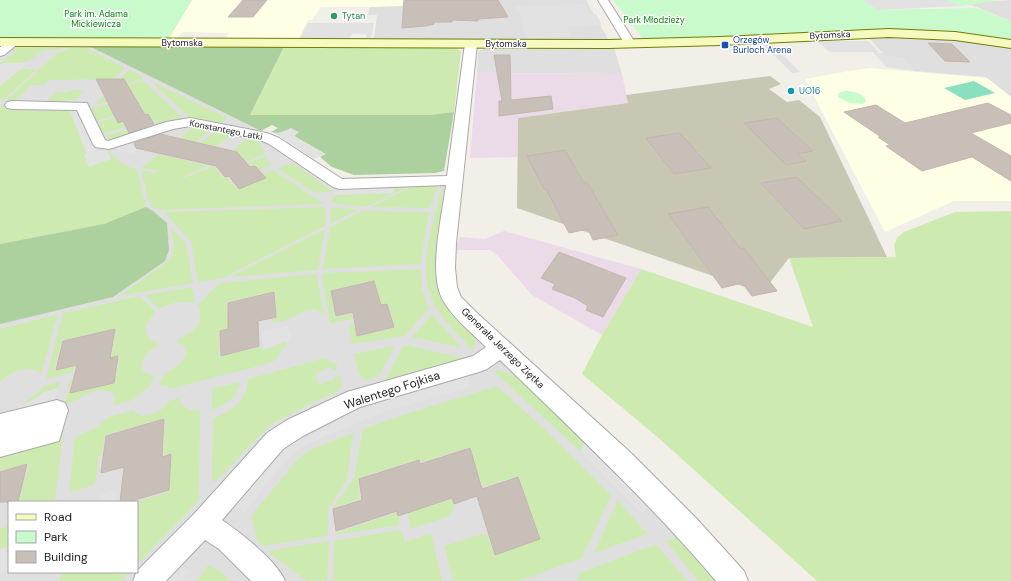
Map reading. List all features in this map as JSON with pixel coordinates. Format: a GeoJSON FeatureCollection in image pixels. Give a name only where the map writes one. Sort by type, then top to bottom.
{"type":"FeatureCollection","features":[{"type":"Feature","properties":{"kind":"street"},"geometry":{"type":"LineString","coordinates":[[603,0],[630,44]]}},
{"type":"Feature","properties":{"kind":"street","name":"Bytomska"},"geometry":{"type":"LineString","coordinates":[[0,42],[630,44],[889,33],[943,35],[1011,44]]}},
{"type":"Feature","properties":{"kind":"street"},"geometry":{"type":"LineString","coordinates":[[0,53],[14,42]]}},
{"type":"Feature","properties":{"kind":"street","name":"Generała Jerzego Ziętka"},"geometry":{"type":"LineString","coordinates":[[471,44],[445,272],[449,294],[465,314],[622,462],[687,527],[734,581]]}},
{"type":"Feature","properties":{"kind":"street","name":"Konstantego Latki"},"geometry":{"type":"LineString","coordinates":[[12,104],[82,106],[100,144],[109,145],[171,125],[190,122],[262,136],[274,141],[339,184],[455,180]]}},
{"type":"Feature","properties":{"kind":"street","name":"Walentego Fojkisa"},"geometry":{"type":"LineString","coordinates":[[147,581],[203,523],[275,441],[295,428],[355,399],[479,363],[501,348]]}},
{"type":"Feature","properties":{"kind":"street"},"geometry":{"type":"LineString","coordinates":[[0,425],[57,410],[51,433],[0,446]]}},
{"type":"Feature","properties":{"kind":"street"},"geometry":{"type":"LineString","coordinates":[[203,523],[228,540],[271,581]]}},
{"type":"Feature","properties":{"kind":"shaded area"},"geometry":{"type":"Polygon","coordinates":[[[192,0],[471,0],[465,4],[321,7],[312,20],[308,20],[298,39],[225,39],[229,33],[183,32],[177,38],[169,38],[192,0]]]}},
{"type":"Feature","properties":{"kind":"shaded area"},"geometry":{"type":"Polygon","coordinates":[[[371,0],[586,0],[608,39],[374,39],[377,15],[368,15],[371,0]]]}},
{"type":"Feature","properties":{"kind":"shaded area"},"geometry":{"type":"Polygon","coordinates":[[[863,0],[945,0],[961,6],[878,10],[863,0]]]}},
{"type":"Feature","properties":{"kind":"shaded area"},"geometry":{"type":"Polygon","coordinates":[[[1011,0],[1011,21],[969,4],[995,1],[1011,0]]]}},
{"type":"Feature","properties":{"kind":"shaded area"},"geometry":{"type":"Polygon","coordinates":[[[585,4],[590,14],[596,14],[602,25],[567,27],[572,37],[527,39],[520,18],[521,13],[514,6],[585,4]]]}},
{"type":"Feature","properties":{"kind":"shaded area"},"geometry":{"type":"Polygon","coordinates":[[[308,23],[374,23],[371,38],[366,38],[366,34],[352,34],[350,39],[300,39],[308,23]]]}},
{"type":"Feature","properties":{"kind":"shaded area"},"geometry":{"type":"Polygon","coordinates":[[[863,30],[933,30],[1011,41],[1011,97],[985,77],[914,71],[903,59],[885,56],[863,30]]]}},
{"type":"Feature","properties":{"kind":"shaded area"},"geometry":{"type":"Polygon","coordinates":[[[816,41],[868,41],[879,52],[876,53],[882,53],[885,56],[903,59],[914,71],[886,67],[873,52],[830,52],[816,41]]]}},
{"type":"Feature","properties":{"kind":"shaded area"},"geometry":{"type":"Polygon","coordinates":[[[763,44],[773,45],[800,72],[792,73],[763,44]]]}},
{"type":"Feature","properties":{"kind":"shaded area"},"geometry":{"type":"Polygon","coordinates":[[[92,47],[261,131],[341,181],[452,177],[440,275],[726,581],[0,581],[0,48],[92,47]]]}},
{"type":"Feature","properties":{"kind":"shaded area"},"geometry":{"type":"Polygon","coordinates":[[[486,48],[614,48],[622,74],[477,73],[478,52],[486,48]]]}},
{"type":"Feature","properties":{"kind":"shaded area"},"geometry":{"type":"Polygon","coordinates":[[[3,63],[29,63],[0,86],[0,65],[3,63]]]}},
{"type":"Feature","properties":{"kind":"shaded area"},"geometry":{"type":"Polygon","coordinates":[[[870,68],[987,78],[1011,97],[1011,201],[954,201],[885,232],[805,79],[870,68]]]}},
{"type":"Feature","properties":{"kind":"shaded area"},"geometry":{"type":"Polygon","coordinates":[[[477,73],[622,74],[628,103],[518,118],[517,157],[470,158],[477,73]]]}},
{"type":"Feature","properties":{"kind":"shaded area"},"geometry":{"type":"Polygon","coordinates":[[[770,76],[781,84],[769,89],[787,102],[799,100],[820,117],[887,257],[789,258],[762,293],[517,208],[518,118],[628,103],[626,95],[770,76]]]}},
{"type":"Feature","properties":{"kind":"shaded area"},"geometry":{"type":"Polygon","coordinates":[[[9,106],[78,108],[97,151],[108,148],[107,151],[111,159],[89,167],[84,155],[87,154],[70,111],[4,110],[9,106]]]}},
{"type":"Feature","properties":{"kind":"shaded area"},"geometry":{"type":"Polygon","coordinates":[[[291,128],[299,132],[294,136],[326,154],[314,159],[274,133],[279,133],[291,128]]]}},
{"type":"Feature","properties":{"kind":"shaded area"},"geometry":{"type":"Polygon","coordinates":[[[165,130],[138,147],[136,153],[116,152],[119,146],[165,130]]]}},
{"type":"Feature","properties":{"kind":"shaded area"},"geometry":{"type":"Polygon","coordinates":[[[394,187],[393,193],[334,195],[336,189],[394,187]]]}},
{"type":"Feature","properties":{"kind":"shaded area"},"geometry":{"type":"Polygon","coordinates":[[[504,231],[641,269],[602,335],[532,295],[498,256],[490,250],[455,250],[460,237],[485,239],[504,231]]]}},
{"type":"Feature","properties":{"kind":"shaded area"},"geometry":{"type":"Polygon","coordinates":[[[289,325],[289,330],[293,335],[288,342],[284,341],[263,350],[262,332],[289,325]]]}},
{"type":"Feature","properties":{"kind":"shaded area"},"geometry":{"type":"Polygon","coordinates":[[[471,374],[469,377],[470,387],[384,412],[307,444],[287,459],[244,512],[232,505],[287,444],[335,418],[365,406],[471,374]]]}},
{"type":"Feature","properties":{"kind":"shaded area"},"geometry":{"type":"Polygon","coordinates":[[[58,388],[53,407],[31,408],[25,404],[44,392],[58,388]]]}},
{"type":"Feature","properties":{"kind":"shaded area"},"geometry":{"type":"Polygon","coordinates":[[[584,437],[657,511],[649,510],[641,513],[580,451],[584,443],[584,437]]]}},
{"type":"Feature","properties":{"kind":"shaded area"},"geometry":{"type":"Polygon","coordinates":[[[116,490],[115,501],[98,501],[100,495],[116,490]]]}},
{"type":"Feature","properties":{"kind":"shaded area"},"geometry":{"type":"Polygon","coordinates":[[[7,547],[8,571],[0,574],[0,549],[7,547]]]}},
{"type":"Feature","properties":{"kind":"shaded area"},"geometry":{"type":"Polygon","coordinates":[[[179,563],[190,572],[183,581],[162,581],[179,563]]]}},
{"type":"Feature","properties":{"kind":"green space","name":"Park im. Adama Mickiewicza"},"geometry":{"type":"Polygon","coordinates":[[[0,0],[192,0],[169,38],[0,38],[0,0]]]}},
{"type":"Feature","properties":{"kind":"green space","name":"Park Młodzieży"},"geometry":{"type":"Polygon","coordinates":[[[613,0],[863,0],[878,10],[977,8],[1011,21],[1011,41],[933,30],[897,29],[644,40],[613,0]]]}},
{"type":"Feature","properties":{"kind":"green space"},"geometry":{"type":"Polygon","coordinates":[[[945,0],[994,0],[995,1],[961,6],[945,0]]]}},
{"type":"Feature","properties":{"kind":"green space"},"geometry":{"type":"Polygon","coordinates":[[[285,45],[451,46],[461,51],[454,112],[429,115],[250,115],[285,45]]]}},
{"type":"Feature","properties":{"kind":"green space"},"geometry":{"type":"Polygon","coordinates":[[[285,45],[250,115],[429,115],[454,112],[444,171],[435,173],[354,175],[332,167],[320,157],[325,154],[294,136],[298,132],[271,132],[278,128],[272,125],[261,131],[89,46],[285,45]]]}},
{"type":"Feature","properties":{"kind":"green space"},"geometry":{"type":"Polygon","coordinates":[[[19,48],[62,48],[58,50],[44,50],[25,62],[5,63],[0,65],[0,63],[15,52],[9,51],[19,48]]]}},
{"type":"Feature","properties":{"kind":"green space"},"geometry":{"type":"Polygon","coordinates":[[[70,48],[86,48],[125,68],[114,79],[50,80],[44,83],[46,83],[44,85],[31,85],[14,102],[4,102],[57,53],[70,48]]]}},
{"type":"Feature","properties":{"kind":"green space"},"geometry":{"type":"Polygon","coordinates":[[[21,69],[37,69],[3,100],[0,100],[0,86],[21,69]]]}},
{"type":"Feature","properties":{"kind":"green space"},"geometry":{"type":"Polygon","coordinates":[[[130,70],[145,78],[111,88],[128,71],[130,70]]]}},
{"type":"Feature","properties":{"kind":"green space"},"geometry":{"type":"Polygon","coordinates":[[[143,80],[185,120],[116,140],[107,139],[104,136],[126,130],[129,134],[157,126],[149,113],[145,114],[130,88],[104,95],[109,90],[143,80]]]}},
{"type":"Feature","properties":{"kind":"green space"},"geometry":{"type":"Polygon","coordinates":[[[151,81],[227,118],[218,125],[192,120],[151,81]]]}},
{"type":"Feature","properties":{"kind":"green space"},"geometry":{"type":"Polygon","coordinates":[[[974,81],[995,93],[965,100],[944,88],[974,81]]]}},
{"type":"Feature","properties":{"kind":"green space"},"geometry":{"type":"Polygon","coordinates":[[[71,90],[85,90],[76,100],[46,102],[57,92],[69,92],[71,90]]]}},
{"type":"Feature","properties":{"kind":"green space"},"geometry":{"type":"Polygon","coordinates":[[[841,92],[856,92],[863,96],[866,101],[863,104],[850,103],[838,97],[838,94],[841,92]]]}},
{"type":"Feature","properties":{"kind":"green space"},"geometry":{"type":"Polygon","coordinates":[[[104,95],[107,102],[95,104],[104,95]]]}},
{"type":"Feature","properties":{"kind":"green space"},"geometry":{"type":"Polygon","coordinates":[[[108,104],[114,116],[96,121],[91,109],[108,104]]]}},
{"type":"Feature","properties":{"kind":"green space"},"geometry":{"type":"Polygon","coordinates":[[[0,106],[9,106],[5,110],[70,111],[87,154],[84,155],[111,159],[107,151],[108,148],[112,155],[120,162],[137,169],[146,207],[104,224],[0,244],[0,106]]]}},
{"type":"Feature","properties":{"kind":"green space"},"geometry":{"type":"Polygon","coordinates":[[[115,118],[117,123],[122,122],[125,127],[103,134],[97,123],[115,118]]]}},
{"type":"Feature","properties":{"kind":"green space"},"geometry":{"type":"Polygon","coordinates":[[[195,126],[212,129],[195,142],[179,139],[195,126]]]}},
{"type":"Feature","properties":{"kind":"green space"},"geometry":{"type":"Polygon","coordinates":[[[217,130],[233,133],[216,147],[200,143],[217,130]]]}},
{"type":"Feature","properties":{"kind":"green space"},"geometry":{"type":"Polygon","coordinates":[[[249,137],[257,138],[265,154],[247,162],[241,155],[218,163],[249,137]]]}},
{"type":"Feature","properties":{"kind":"green space"},"geometry":{"type":"Polygon","coordinates":[[[159,154],[208,166],[183,177],[184,178],[214,166],[223,178],[227,177],[238,190],[266,178],[263,174],[273,170],[324,204],[158,210],[152,207],[148,198],[141,170],[155,173],[158,171],[141,168],[159,154]]]}},
{"type":"Feature","properties":{"kind":"green space"},"geometry":{"type":"Polygon","coordinates":[[[266,156],[271,166],[260,170],[256,165],[251,167],[248,164],[266,156]]]}},
{"type":"Feature","properties":{"kind":"green space"},"geometry":{"type":"Polygon","coordinates":[[[293,163],[331,190],[331,192],[315,193],[277,168],[293,163]]]}},
{"type":"Feature","properties":{"kind":"green space"},"geometry":{"type":"Polygon","coordinates":[[[415,185],[438,186],[430,208],[371,207],[415,185]]]}},
{"type":"Feature","properties":{"kind":"green space"},"geometry":{"type":"Polygon","coordinates":[[[409,186],[366,207],[332,202],[334,195],[393,193],[394,187],[409,186]]]}},
{"type":"Feature","properties":{"kind":"green space"},"geometry":{"type":"Polygon","coordinates":[[[442,188],[445,191],[437,274],[474,336],[475,344],[473,351],[437,310],[429,290],[426,276],[428,246],[442,188]]]}},
{"type":"Feature","properties":{"kind":"green space"},"geometry":{"type":"Polygon","coordinates":[[[146,207],[167,223],[169,250],[165,261],[113,297],[0,324],[0,244],[104,224],[146,207]]]}},
{"type":"Feature","properties":{"kind":"green space"},"geometry":{"type":"Polygon","coordinates":[[[325,207],[325,226],[223,278],[198,282],[191,242],[164,212],[325,207]]]}},
{"type":"Feature","properties":{"kind":"green space"},"geometry":{"type":"Polygon","coordinates":[[[331,207],[358,210],[330,224],[331,207]]]}},
{"type":"Feature","properties":{"kind":"green space"},"geometry":{"type":"Polygon","coordinates":[[[363,211],[429,212],[420,264],[323,269],[330,227],[363,211]]]}},
{"type":"Feature","properties":{"kind":"green space"},"geometry":{"type":"Polygon","coordinates":[[[1011,211],[1011,581],[817,581],[662,441],[582,374],[602,335],[641,269],[813,327],[789,258],[896,257],[894,245],[897,238],[904,232],[955,212],[1011,211]]]}},
{"type":"Feature","properties":{"kind":"green space"},"geometry":{"type":"Polygon","coordinates":[[[171,227],[186,244],[193,283],[120,296],[168,261],[174,249],[171,227]]]}},
{"type":"Feature","properties":{"kind":"green space"},"geometry":{"type":"Polygon","coordinates":[[[325,229],[318,270],[230,277],[325,229]]]}},
{"type":"Feature","properties":{"kind":"green space"},"geometry":{"type":"Polygon","coordinates":[[[420,269],[422,289],[429,308],[405,336],[352,344],[349,325],[354,324],[357,337],[395,327],[388,303],[381,304],[375,280],[330,291],[335,318],[352,314],[353,319],[330,324],[322,276],[324,273],[420,269]]]}},
{"type":"Feature","properties":{"kind":"green space"},"geometry":{"type":"Polygon","coordinates":[[[315,274],[317,276],[324,315],[319,311],[311,309],[290,319],[272,323],[273,318],[277,317],[275,291],[226,302],[228,328],[219,331],[219,357],[262,346],[263,350],[277,346],[284,341],[288,342],[273,362],[170,389],[167,386],[160,385],[165,374],[184,359],[186,351],[184,346],[177,342],[178,339],[192,331],[199,323],[200,314],[197,306],[219,283],[315,274]]]}},
{"type":"Feature","properties":{"kind":"green space"},"geometry":{"type":"Polygon","coordinates":[[[192,287],[195,303],[177,303],[159,309],[145,295],[192,287]]]}},
{"type":"Feature","properties":{"kind":"green space"},"geometry":{"type":"Polygon","coordinates":[[[139,296],[156,312],[147,323],[145,332],[150,339],[157,342],[157,346],[144,358],[141,367],[147,374],[154,376],[149,387],[133,400],[115,405],[113,405],[115,399],[114,394],[102,390],[95,391],[65,405],[70,379],[72,378],[70,394],[115,383],[120,355],[111,357],[116,328],[62,340],[54,371],[75,366],[73,372],[46,379],[63,313],[139,296]]]}},
{"type":"Feature","properties":{"kind":"green space"},"geometry":{"type":"Polygon","coordinates":[[[58,314],[41,374],[31,369],[25,369],[14,372],[0,382],[0,329],[58,314]]]}},
{"type":"Feature","properties":{"kind":"green space"},"geometry":{"type":"Polygon","coordinates":[[[432,314],[462,348],[412,337],[432,314]]]}},
{"type":"Feature","properties":{"kind":"green space"},"geometry":{"type":"Polygon","coordinates":[[[408,345],[464,359],[384,382],[403,346],[408,345]]]}},
{"type":"Feature","properties":{"kind":"green space"},"geometry":{"type":"Polygon","coordinates":[[[392,346],[394,348],[379,375],[367,381],[359,375],[354,354],[392,346]]]}},
{"type":"Feature","properties":{"kind":"green space"},"geometry":{"type":"Polygon","coordinates":[[[325,358],[337,365],[337,369],[333,371],[331,367],[315,373],[319,385],[333,380],[334,377],[341,376],[341,388],[337,392],[270,425],[215,482],[212,480],[213,419],[237,404],[244,394],[248,379],[325,358]]]}},
{"type":"Feature","properties":{"kind":"green space"},"geometry":{"type":"Polygon","coordinates":[[[492,370],[509,373],[520,379],[584,437],[585,443],[580,451],[492,370]]]}},
{"type":"Feature","properties":{"kind":"green space"},"geometry":{"type":"Polygon","coordinates":[[[61,381],[58,388],[44,392],[25,404],[24,402],[35,395],[44,386],[61,381]]]}},
{"type":"Feature","properties":{"kind":"green space"},"geometry":{"type":"Polygon","coordinates":[[[239,382],[239,387],[234,396],[226,403],[212,410],[212,389],[239,382]]]}},
{"type":"Feature","properties":{"kind":"green space"},"geometry":{"type":"Polygon","coordinates":[[[497,386],[553,437],[611,495],[582,558],[519,581],[453,581],[444,546],[486,533],[494,556],[541,539],[518,476],[483,487],[470,447],[421,462],[419,459],[358,478],[360,499],[333,508],[354,478],[363,429],[497,386]]]}},
{"type":"Feature","properties":{"kind":"green space"},"geometry":{"type":"Polygon","coordinates":[[[179,398],[186,408],[200,410],[199,500],[138,564],[138,501],[169,492],[172,453],[163,455],[166,418],[105,435],[102,454],[99,456],[95,484],[76,491],[69,491],[75,437],[96,428],[109,417],[134,410],[135,413],[142,416],[151,415],[162,409],[169,401],[179,398]]]}},
{"type":"Feature","properties":{"kind":"green space"},"geometry":{"type":"Polygon","coordinates":[[[63,433],[55,501],[19,501],[29,463],[0,471],[0,451],[63,433]]]}},
{"type":"Feature","properties":{"kind":"green space"},"geometry":{"type":"Polygon","coordinates":[[[353,433],[347,480],[328,509],[328,534],[326,536],[263,546],[257,540],[251,516],[298,459],[310,450],[353,433]]]}},
{"type":"Feature","properties":{"kind":"green space"},"geometry":{"type":"Polygon","coordinates":[[[452,499],[454,509],[450,516],[411,529],[407,509],[429,502],[430,506],[452,499]]]}},
{"type":"Feature","properties":{"kind":"green space"},"geometry":{"type":"Polygon","coordinates":[[[618,500],[647,534],[594,553],[618,500]]]}},
{"type":"Feature","properties":{"kind":"green space"},"geometry":{"type":"Polygon","coordinates":[[[397,512],[400,525],[335,534],[397,512]]]}},
{"type":"Feature","properties":{"kind":"green space"},"geometry":{"type":"Polygon","coordinates":[[[8,526],[8,552],[7,547],[0,549],[0,529],[8,526]]]}},
{"type":"Feature","properties":{"kind":"green space"},"geometry":{"type":"Polygon","coordinates":[[[398,530],[403,533],[405,542],[431,533],[442,581],[333,581],[334,541],[398,530]]]}},
{"type":"Feature","properties":{"kind":"green space"},"geometry":{"type":"Polygon","coordinates":[[[685,534],[721,581],[698,581],[666,541],[685,534]]]}},
{"type":"Feature","properties":{"kind":"green space"},"geometry":{"type":"Polygon","coordinates":[[[329,541],[327,581],[307,581],[267,551],[329,541]]]}},
{"type":"Feature","properties":{"kind":"green space"},"geometry":{"type":"Polygon","coordinates":[[[656,544],[687,581],[578,581],[580,573],[656,544]]]}},
{"type":"Feature","properties":{"kind":"green space"},"geometry":{"type":"Polygon","coordinates":[[[208,565],[223,573],[230,581],[197,581],[208,565]]]}},
{"type":"Feature","properties":{"kind":"green space"},"geometry":{"type":"Polygon","coordinates":[[[61,573],[129,573],[121,581],[60,581],[61,573]]]}},
{"type":"Feature","properties":{"kind":"building"},"geometry":{"type":"Polygon","coordinates":[[[243,0],[267,0],[253,17],[228,17],[243,0]]]}},
{"type":"Feature","properties":{"kind":"building"},"geometry":{"type":"Polygon","coordinates":[[[404,0],[498,0],[508,17],[478,19],[478,21],[452,20],[452,22],[434,22],[434,24],[426,26],[402,28],[404,0]]]}},
{"type":"Feature","properties":{"kind":"building"},"geometry":{"type":"Polygon","coordinates":[[[928,43],[952,44],[970,62],[945,61],[928,43]]]}},
{"type":"Feature","properties":{"kind":"building"},"geometry":{"type":"Polygon","coordinates":[[[494,55],[510,55],[511,100],[551,96],[553,109],[499,116],[499,101],[502,101],[494,55]]]}},
{"type":"Feature","properties":{"kind":"building"},"geometry":{"type":"Polygon","coordinates":[[[96,79],[124,79],[145,115],[148,114],[154,124],[129,133],[123,121],[118,123],[96,79]]]}},
{"type":"Feature","properties":{"kind":"building"},"geometry":{"type":"Polygon","coordinates":[[[988,103],[1011,115],[1011,123],[971,133],[1011,156],[1011,181],[972,157],[922,171],[886,146],[890,145],[878,137],[881,137],[844,112],[876,105],[905,123],[988,103]]]}},
{"type":"Feature","properties":{"kind":"building"},"geometry":{"type":"Polygon","coordinates":[[[777,118],[813,151],[797,154],[806,161],[786,165],[744,123],[777,118]]]}},
{"type":"Feature","properties":{"kind":"building"},"geometry":{"type":"Polygon","coordinates":[[[680,133],[711,168],[674,174],[646,138],[680,133]]]}},
{"type":"Feature","properties":{"kind":"building"},"geometry":{"type":"Polygon","coordinates":[[[160,134],[237,152],[250,167],[255,166],[266,178],[239,189],[229,176],[225,177],[216,166],[136,148],[134,143],[160,134]]]}},
{"type":"Feature","properties":{"kind":"building"},"geometry":{"type":"Polygon","coordinates":[[[565,150],[584,183],[587,182],[618,235],[593,240],[588,229],[569,233],[527,156],[565,150]]]}},
{"type":"Feature","properties":{"kind":"building"},"geometry":{"type":"Polygon","coordinates":[[[797,177],[842,221],[804,229],[761,183],[797,177]]]}},
{"type":"Feature","properties":{"kind":"building"},"geometry":{"type":"Polygon","coordinates":[[[708,207],[741,249],[744,248],[777,291],[752,296],[742,283],[722,288],[668,214],[708,207]]]}},
{"type":"Feature","properties":{"kind":"building"},"geometry":{"type":"Polygon","coordinates":[[[559,252],[626,278],[603,317],[586,310],[588,306],[575,298],[552,289],[555,284],[541,278],[559,252]]]}},
{"type":"Feature","properties":{"kind":"building"},"geometry":{"type":"Polygon","coordinates":[[[374,281],[381,305],[387,304],[394,327],[357,336],[353,312],[336,316],[331,291],[374,281]]]}},
{"type":"Feature","properties":{"kind":"building"},"geometry":{"type":"Polygon","coordinates":[[[274,292],[276,317],[258,321],[259,346],[221,356],[220,331],[228,329],[228,303],[274,292]]]}},
{"type":"Feature","properties":{"kind":"building"},"geometry":{"type":"Polygon","coordinates":[[[115,329],[110,358],[118,356],[114,383],[70,393],[77,365],[56,370],[63,341],[115,329]]]}},
{"type":"Feature","properties":{"kind":"building"},"geometry":{"type":"Polygon","coordinates":[[[164,419],[162,457],[171,454],[169,490],[131,501],[120,501],[124,467],[101,473],[106,436],[164,419]]]}},
{"type":"Feature","properties":{"kind":"building"},"geometry":{"type":"Polygon","coordinates":[[[470,448],[482,489],[518,477],[540,539],[495,555],[477,496],[454,504],[452,498],[398,516],[397,511],[336,531],[333,509],[362,500],[359,479],[419,460],[420,464],[470,448]]]}},
{"type":"Feature","properties":{"kind":"building"},"geometry":{"type":"Polygon","coordinates":[[[27,464],[18,501],[0,502],[0,472],[27,464]]]}},
{"type":"Feature","properties":{"kind":"place","name":"Tytan"},"geometry":{"type":"Point","coordinates":[334,16]}},
{"type":"Feature","properties":{"kind":"place","name":"Orzegów Burloch Arena"},"geometry":{"type":"Point","coordinates":[725,45]}},
{"type":"Feature","properties":{"kind":"place","name":"UO16"},"geometry":{"type":"Point","coordinates":[791,91]}}]}
